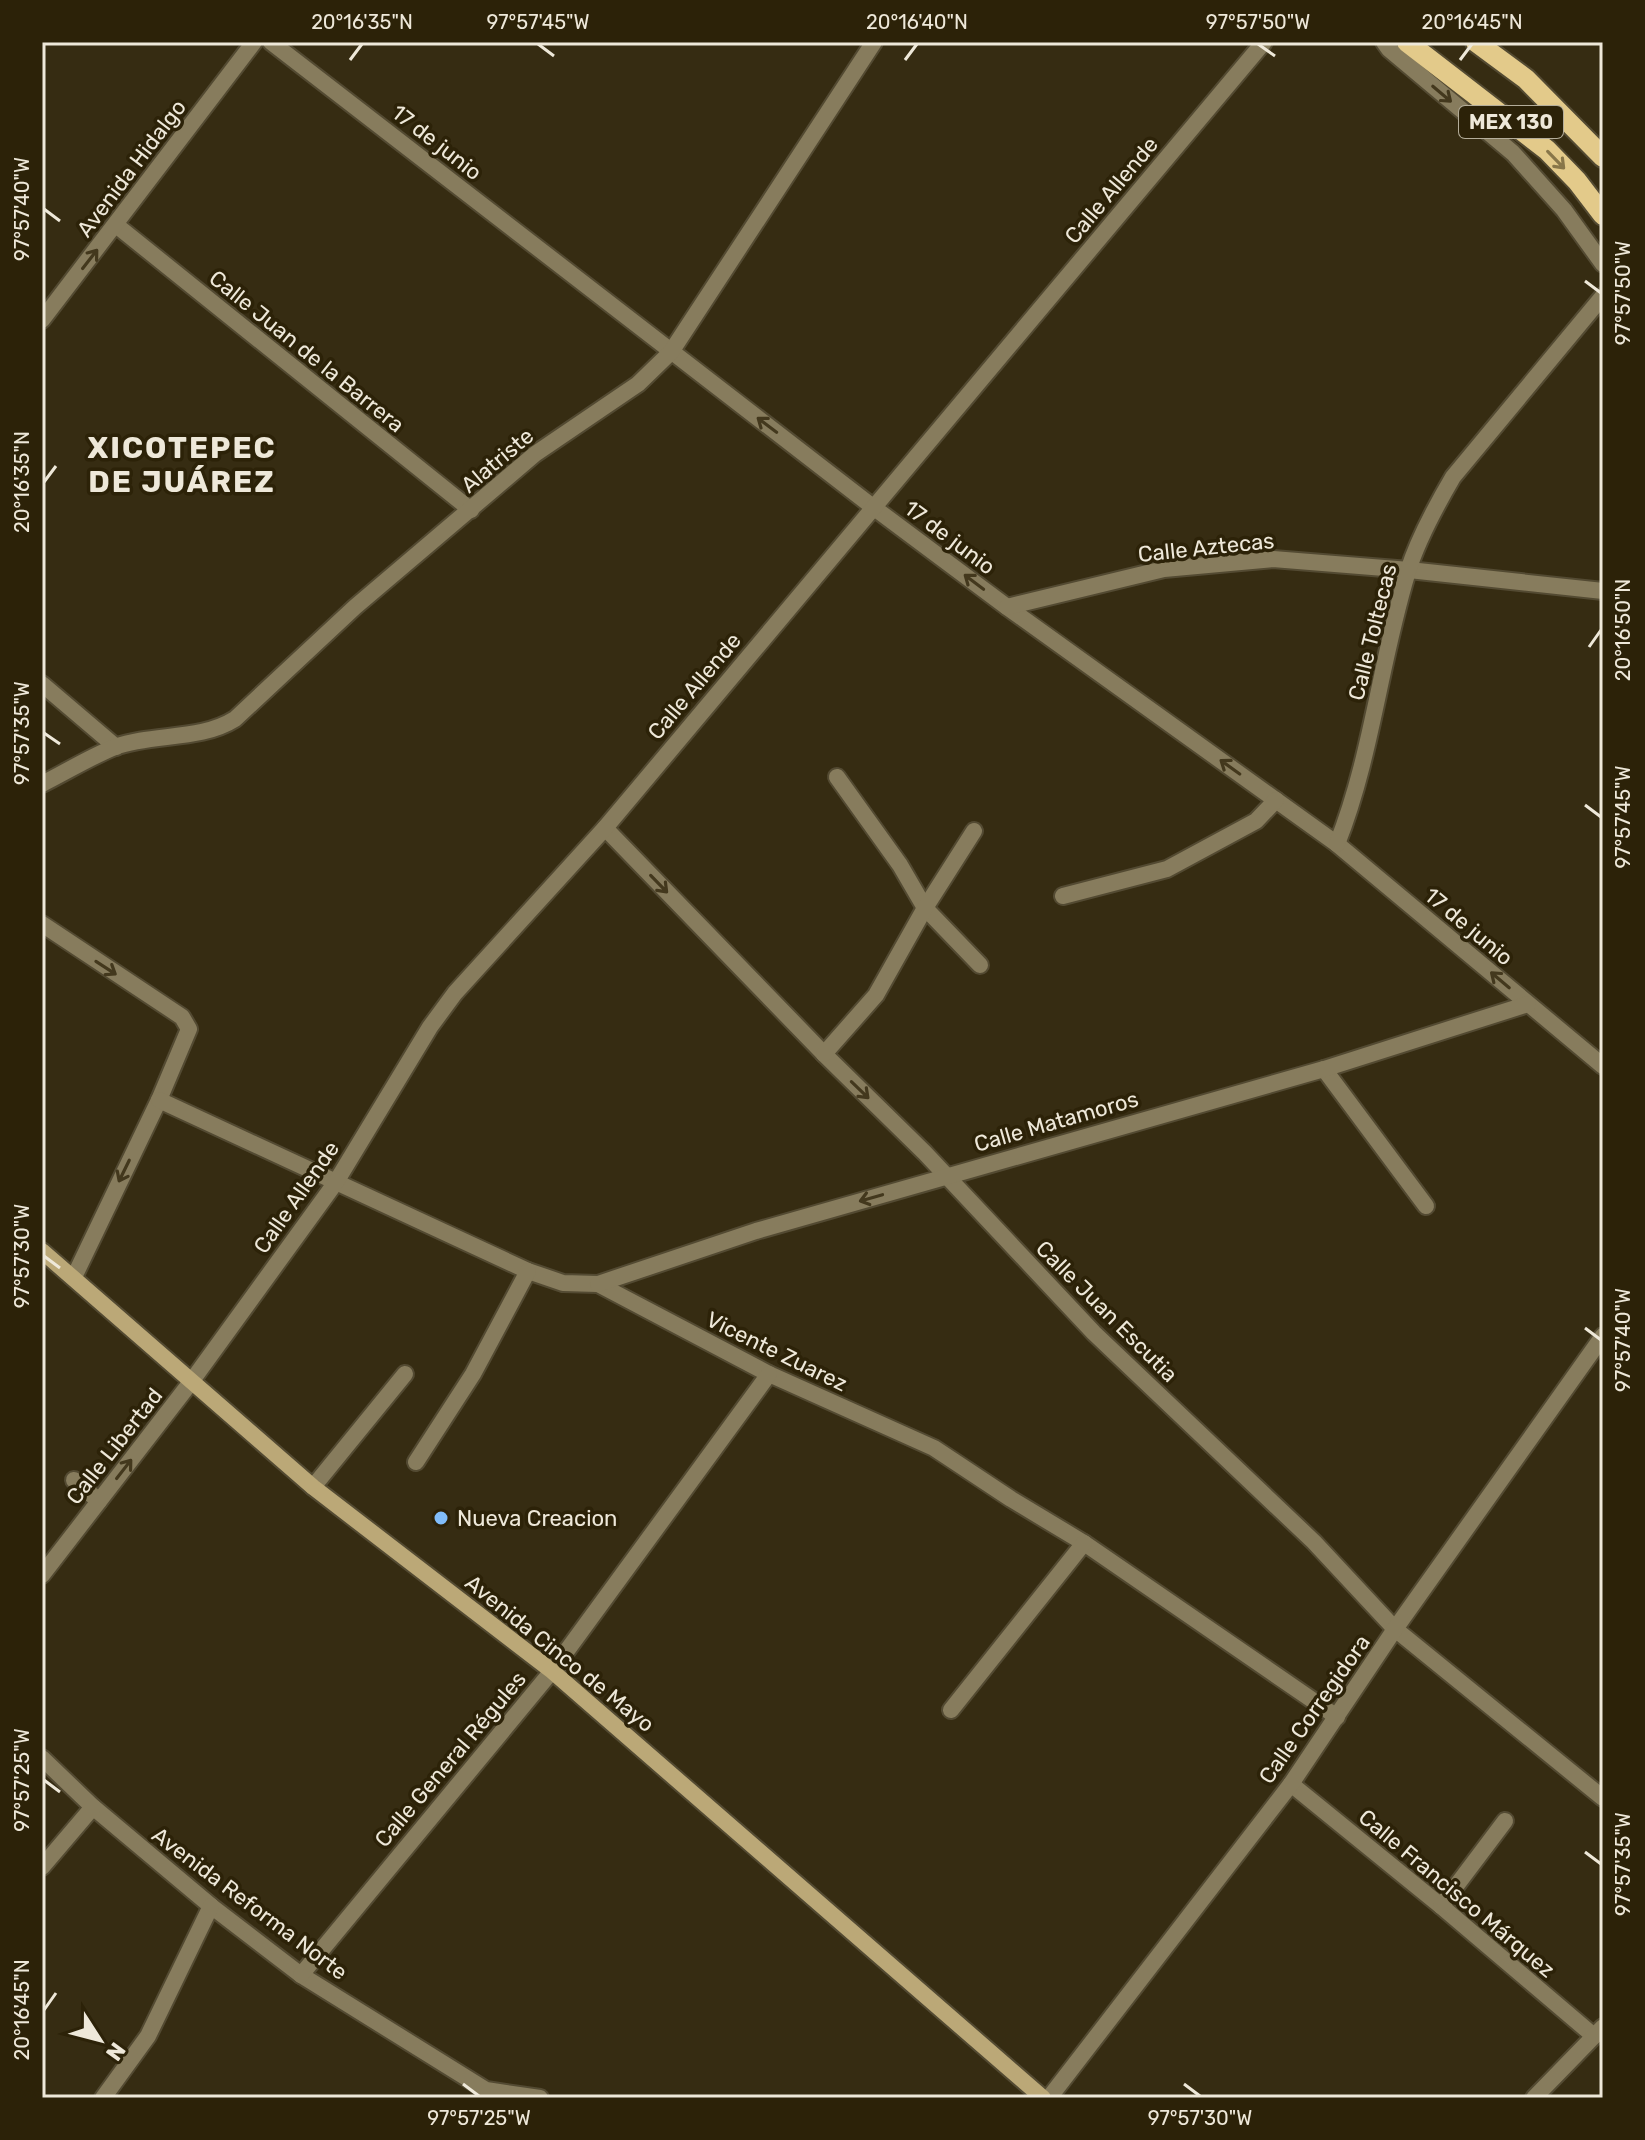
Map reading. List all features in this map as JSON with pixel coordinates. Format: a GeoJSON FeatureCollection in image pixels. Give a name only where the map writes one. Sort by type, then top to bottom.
{"type":"FeatureCollection","features":[{"type":"Feature","properties":{"kind":"main road","name":"MEX 130"},"geometry":{"type":"LineString","coordinates":[[1407,42],[1547,150],[1577,181],[1603,215]]}},
{"type":"Feature","properties":{"kind":"main road","name":"MEX 130"},"geometry":{"type":"LineString","coordinates":[[1476,42],[1526,79],[1603,157]]}},
{"type":"Feature","properties":{"kind":"street","name":"Avenida Hidalgo"},"geometry":{"type":"LineString","coordinates":[[42,320],[254,42]]}},
{"type":"Feature","properties":{"kind":"street","name":"17 de junio"},"geometry":{"type":"LineString","coordinates":[[271,42],[873,507],[1337,844],[1603,1066]]}},
{"type":"Feature","properties":{"kind":"street","name":"Alatriste"},"geometry":{"type":"LineString","coordinates":[[42,784],[116,747],[223,727],[235,719],[355,607],[535,454],[638,384],[671,352],[874,42]]}},
{"type":"Feature","properties":{"kind":"street","name":"Calle Allende"},"geometry":{"type":"LineString","coordinates":[[191,1382],[336,1182],[430,1027],[455,993],[605,828],[1264,42]]}},
{"type":"Feature","properties":{"kind":"street"},"geometry":{"type":"LineString","coordinates":[[1384,42],[1513,153],[1564,210],[1603,264]]}},
{"type":"Feature","properties":{"kind":"street","name":"Calle Juan de la Barrera"},"geometry":{"type":"LineString","coordinates":[[116,225],[471,510]]}},
{"type":"Feature","properties":{"kind":"street","name":"Calle Toltecas"},"geometry":{"type":"LineString","coordinates":[[1337,844],[1353,804],[1409,570],[1439,500],[1453,477],[1603,296]]}},
{"type":"Feature","properties":{"kind":"street","name":"Calle Aztecas"},"geometry":{"type":"LineString","coordinates":[[1007,607],[1164,569],[1273,559],[1603,591]]}},
{"type":"Feature","properties":{"kind":"street"},"geometry":{"type":"LineString","coordinates":[[42,684],[116,747]]}},
{"type":"Feature","properties":{"kind":"street"},"geometry":{"type":"LineString","coordinates":[[837,777],[900,865],[925,908],[980,965]]}},
{"type":"Feature","properties":{"kind":"street"},"geometry":{"type":"LineString","coordinates":[[1063,896],[1167,869],[1256,821],[1276,800]]}},
{"type":"Feature","properties":{"kind":"street","name":"Calle Juan Escutia"},"geometry":{"type":"LineString","coordinates":[[605,828],[946,1176],[1094,1333],[1314,1542],[1395,1629],[1603,1798]]}},
{"type":"Feature","properties":{"kind":"street"},"geometry":{"type":"LineString","coordinates":[[824,1054],[876,995],[925,908],[974,831]]}},
{"type":"Feature","properties":{"kind":"street"},"geometry":{"type":"LineString","coordinates":[[42,924],[182,1017],[189,1029],[159,1100],[74,1277]]}},
{"type":"Feature","properties":{"kind":"street","name":"Calle Matamoros"},"geometry":{"type":"LineString","coordinates":[[598,1284],[756,1231],[1324,1069],[1528,1004]]}},
{"type":"Feature","properties":{"kind":"street"},"geometry":{"type":"LineString","coordinates":[[1324,1069],[1426,1206]]}},
{"type":"Feature","properties":{"kind":"street","name":"Vicente Zuarez"},"geometry":{"type":"LineString","coordinates":[[159,1100],[528,1271],[563,1283],[598,1284],[769,1374],[934,1448],[1084,1543],[1337,1717]]}},
{"type":"Feature","properties":{"kind":"street","name":"Avenida Cinco de Mayo"},"geometry":{"type":"LineString","coordinates":[[43,1253],[313,1487],[552,1671],[1043,2098]]}},
{"type":"Feature","properties":{"kind":"street"},"geometry":{"type":"LineString","coordinates":[[416,1462],[473,1374],[528,1271]]}},
{"type":"Feature","properties":{"kind":"street","name":"Calle Corregidora"},"geometry":{"type":"LineString","coordinates":[[1049,2098],[1291,1784],[1395,1629],[1603,1336]]}},
{"type":"Feature","properties":{"kind":"street"},"geometry":{"type":"LineString","coordinates":[[313,1487],[405,1374]]}},
{"type":"Feature","properties":{"kind":"street","name":"Calle General Régules"},"geometry":{"type":"LineString","coordinates":[[301,1975],[552,1671],[769,1374]]}},
{"type":"Feature","properties":{"kind":"street","name":"Calle Libertad"},"geometry":{"type":"LineString","coordinates":[[42,1575],[191,1382]]}},
{"type":"Feature","properties":{"kind":"street"},"geometry":{"type":"LineString","coordinates":[[74,1480],[99,1501]]}},
{"type":"Feature","properties":{"kind":"street"},"geometry":{"type":"LineString","coordinates":[[951,1710],[1084,1543]]}},
{"type":"Feature","properties":{"kind":"street","name":"Avenida Reforma Norte"},"geometry":{"type":"LineString","coordinates":[[42,1758],[93,1807],[211,1906],[301,1975],[483,2094]]}},
{"type":"Feature","properties":{"kind":"street","name":"Calle Francisco Márquez"},"geometry":{"type":"LineString","coordinates":[[1291,1784],[1599,2032]]}},
{"type":"Feature","properties":{"kind":"street"},"geometry":{"type":"LineString","coordinates":[[42,1867],[93,1807]]}},
{"type":"Feature","properties":{"kind":"street"},"geometry":{"type":"LineString","coordinates":[[1441,1906],[1505,1821]]}},
{"type":"Feature","properties":{"kind":"street"},"geometry":{"type":"LineString","coordinates":[[103,2098],[148,2036],[211,1906]]}},
{"type":"Feature","properties":{"kind":"street"},"geometry":{"type":"LineString","coordinates":[[1538,2097],[1599,2032]]}},
{"type":"Feature","properties":{"kind":"street"},"geometry":{"type":"LineString","coordinates":[[483,2094],[540,2098]]}},
{"type":"Feature","properties":{"kind":"place","name":"Nueva Creacion"},"geometry":{"type":"Point","coordinates":[441,1518]}},
{"type":"Feature","properties":{"kind":"district","name":"XICOTEPEC DE JUÁREZ"},"geometry":{"type":"Point","coordinates":[182,465]}}]}
